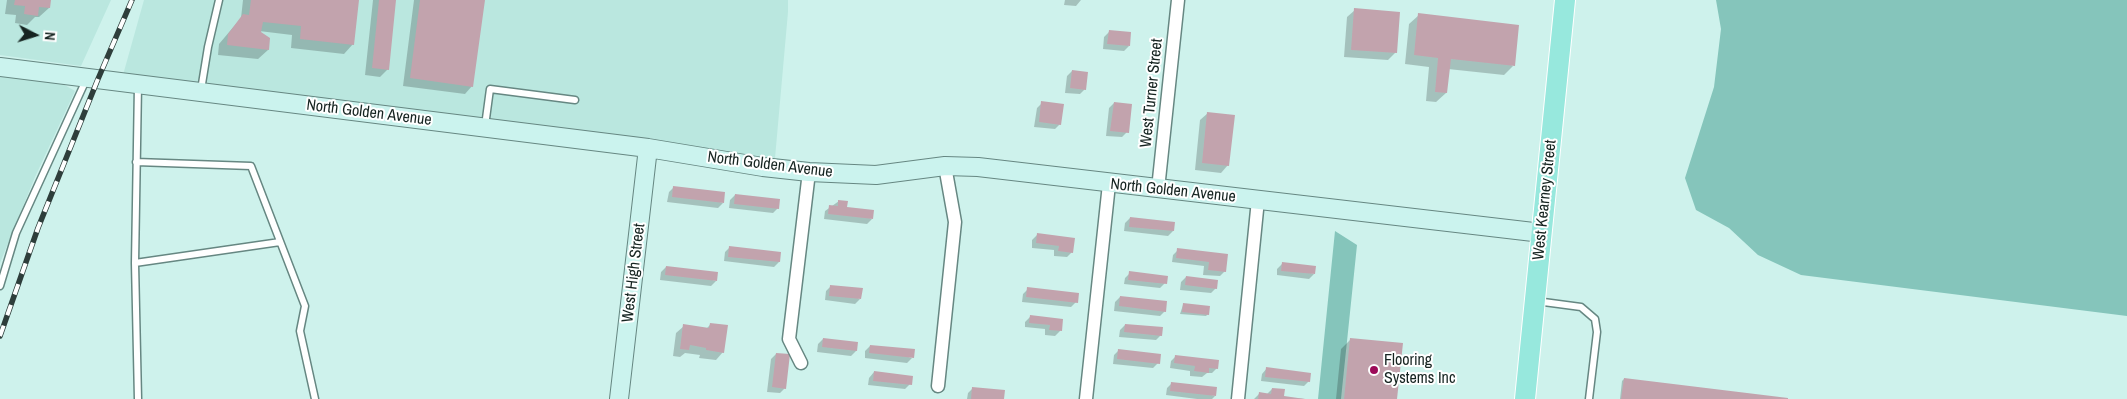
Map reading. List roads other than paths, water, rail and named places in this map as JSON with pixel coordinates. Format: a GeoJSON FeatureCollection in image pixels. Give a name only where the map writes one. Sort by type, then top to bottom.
{"type":"FeatureCollection","features":[{"type":"Feature","properties":{"kind":"main road","name":"West Kearney Street"},"geometry":{"type":"LineString","coordinates":[[1525,399],[1564,0]]}},
{"type":"Feature","properties":{"kind":"street","name":"West Turner Street"},"geometry":{"type":"LineString","coordinates":[[1158,189],[1178,0]]}},
{"type":"Feature","properties":{"kind":"street","name":"North Golden Avenue"},"geometry":{"type":"LineString","coordinates":[[0,67],[648,148],[763,167],[809,172],[876,175],[945,166],[978,167],[1109,184],[1542,233]]}},
{"type":"Feature","properties":{"kind":"street","name":"West High Street"},"geometry":{"type":"LineString","coordinates":[[619,399],[648,148]]}},
{"type":"Feature","properties":{"kind":"street"},"geometry":{"type":"LineString","coordinates":[[938,386],[955,222],[945,166]]}},
{"type":"Feature","properties":{"kind":"street"},"geometry":{"type":"LineString","coordinates":[[801,363],[789,339],[809,172]]}},
{"type":"Feature","properties":{"kind":"street"},"geometry":{"type":"LineString","coordinates":[[1086,399],[1109,184]]}},
{"type":"Feature","properties":{"kind":"street"},"geometry":{"type":"LineString","coordinates":[[1238,399],[1258,200]]}},
{"type":"Feature","properties":{"kind":"lane"},"geometry":{"type":"LineString","coordinates":[[200,92],[219,0]]}},
{"type":"Feature","properties":{"kind":"lane"},"geometry":{"type":"LineString","coordinates":[[0,286],[16,233],[88,78]]}},
{"type":"Feature","properties":{"kind":"lane"},"geometry":{"type":"LineString","coordinates":[[138,84],[135,263],[138,399]]}},
{"type":"Feature","properties":{"kind":"lane"},"geometry":{"type":"LineString","coordinates":[[485,127],[490,89],[575,100]]}},
{"type":"Feature","properties":{"kind":"lane"},"geometry":{"type":"LineString","coordinates":[[136,162],[252,166],[305,306],[300,331],[315,399]]}},
{"type":"Feature","properties":{"kind":"lane"},"geometry":{"type":"LineString","coordinates":[[135,263],[280,242]]}},
{"type":"Feature","properties":{"kind":"lane"},"geometry":{"type":"LineString","coordinates":[[1535,301],[1581,307],[1595,319],[1597,332],[1589,399]]}},
{"type":"Feature","properties":{"kind":"railway"},"geometry":{"type":"LineString","coordinates":[[0,336],[38,228],[132,0]]}},
{"type":"Feature","properties":{"kind":"place","name":"Flooring Systems Inc"},"geometry":{"type":"Point","coordinates":[1374,370]}}]}
